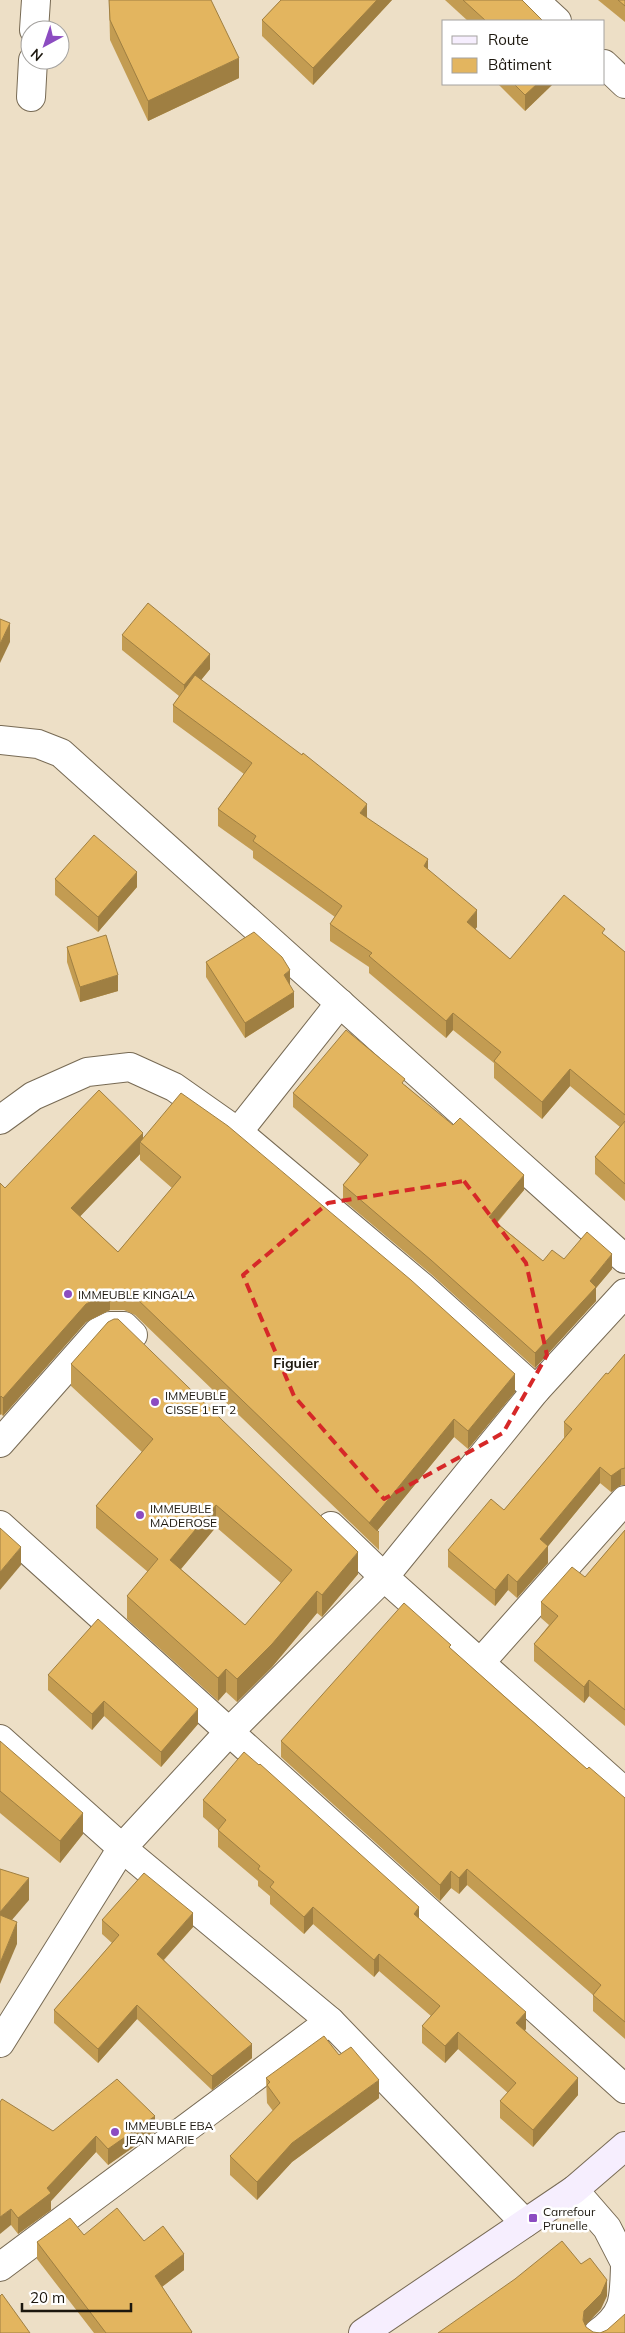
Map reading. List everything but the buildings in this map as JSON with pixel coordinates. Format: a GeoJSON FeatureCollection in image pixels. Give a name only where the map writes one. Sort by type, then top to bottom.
{"type":"FeatureCollection","features":[{"type":"Feature","properties":{"kind":"street"},"geometry":{"type":"LineString","coordinates":[[35,20],[36,0]]}},
{"type":"Feature","properties":{"kind":"street"},"geometry":{"type":"LineString","coordinates":[[534,0],[556,20]]}},
{"type":"Feature","properties":{"kind":"street"},"geometry":{"type":"LineString","coordinates":[[605,65],[625,84]]}},
{"type":"Feature","properties":{"kind":"street"},"geometry":{"type":"LineString","coordinates":[[31,98],[32,70]]}},
{"type":"Feature","properties":{"kind":"street"},"geometry":{"type":"LineString","coordinates":[[0,740],[38,744],[61,753],[625,1259]]}},
{"type":"Feature","properties":{"kind":"street"},"geometry":{"type":"LineString","coordinates":[[238,1132],[340,1003]]}},
{"type":"Feature","properties":{"kind":"street"},"geometry":{"type":"LineString","coordinates":[[0,1120],[34,1096],[87,1072],[130,1067],[174,1087],[238,1132],[413,1280],[536,1390]]}},
{"type":"Feature","properties":{"kind":"street"},"geometry":{"type":"LineString","coordinates":[[2,2035],[122,1848],[229,1732],[384,1577],[536,1390],[625,1292]]}},
{"type":"Feature","properties":{"kind":"street"},"geometry":{"type":"LineString","coordinates":[[0,1443],[98,1332],[110,1326],[124,1326],[152,1353]]}},
{"type":"Feature","properties":{"kind":"street"},"geometry":{"type":"LineString","coordinates":[[480,1663],[625,1500]]}},
{"type":"Feature","properties":{"kind":"street"},"geometry":{"type":"LineString","coordinates":[[313,1509],[384,1577],[625,1792]]}},
{"type":"Feature","properties":{"kind":"street"},"geometry":{"type":"LineString","coordinates":[[0,1525],[625,2089]]}},
{"type":"Feature","properties":{"kind":"street"},"geometry":{"type":"LineString","coordinates":[[0,1739],[122,1848],[330,2022],[525,2223]]}},
{"type":"Feature","properties":{"kind":"street"},"geometry":{"type":"LineString","coordinates":[[0,2267],[330,2022]]}},
{"type":"Feature","properties":{"kind":"street"},"geometry":{"type":"LineString","coordinates":[[363,2333],[574,2190],[625,2146]]}},
{"type":"Feature","properties":{"kind":"street"},"geometry":{"type":"LineString","coordinates":[[574,2190],[606,2228],[625,2265],[623,2310],[610,2326],[598,2333]]}},
{"type":"Feature","properties":{"kind":"highlighted area"},"geometry":{"type":"Polygon","coordinates":[[[464,1181],[526,1263],[547,1355],[503,1433],[384,1499],[294,1396],[243,1275],[328,1203],[464,1181]]]}},
{"type":"Feature","properties":{"kind":"place","name":"IMMEUBLE KINGALA"},"geometry":{"type":"Point","coordinates":[68,1294]}},
{"type":"Feature","properties":{"kind":"place","name":"IMMEUBLE CISSE 1 ET 2"},"geometry":{"type":"Point","coordinates":[155,1402]}},
{"type":"Feature","properties":{"kind":"place","name":"IMMEUBLE MADEROSE"},"geometry":{"type":"Point","coordinates":[140,1515]}},
{"type":"Feature","properties":{"kind":"place","name":"IMMEUBLE EBA JEAN MARIE"},"geometry":{"type":"Point","coordinates":[115,2132]}},
{"type":"Feature","properties":{"kind":"place","name":"Carrefour Prunelle"},"geometry":{"type":"Point","coordinates":[533,2218]}},
{"type":"Feature","properties":{"kind":"district","name":"Figuier"},"geometry":{"type":"Point","coordinates":[296,1363]}}]}
